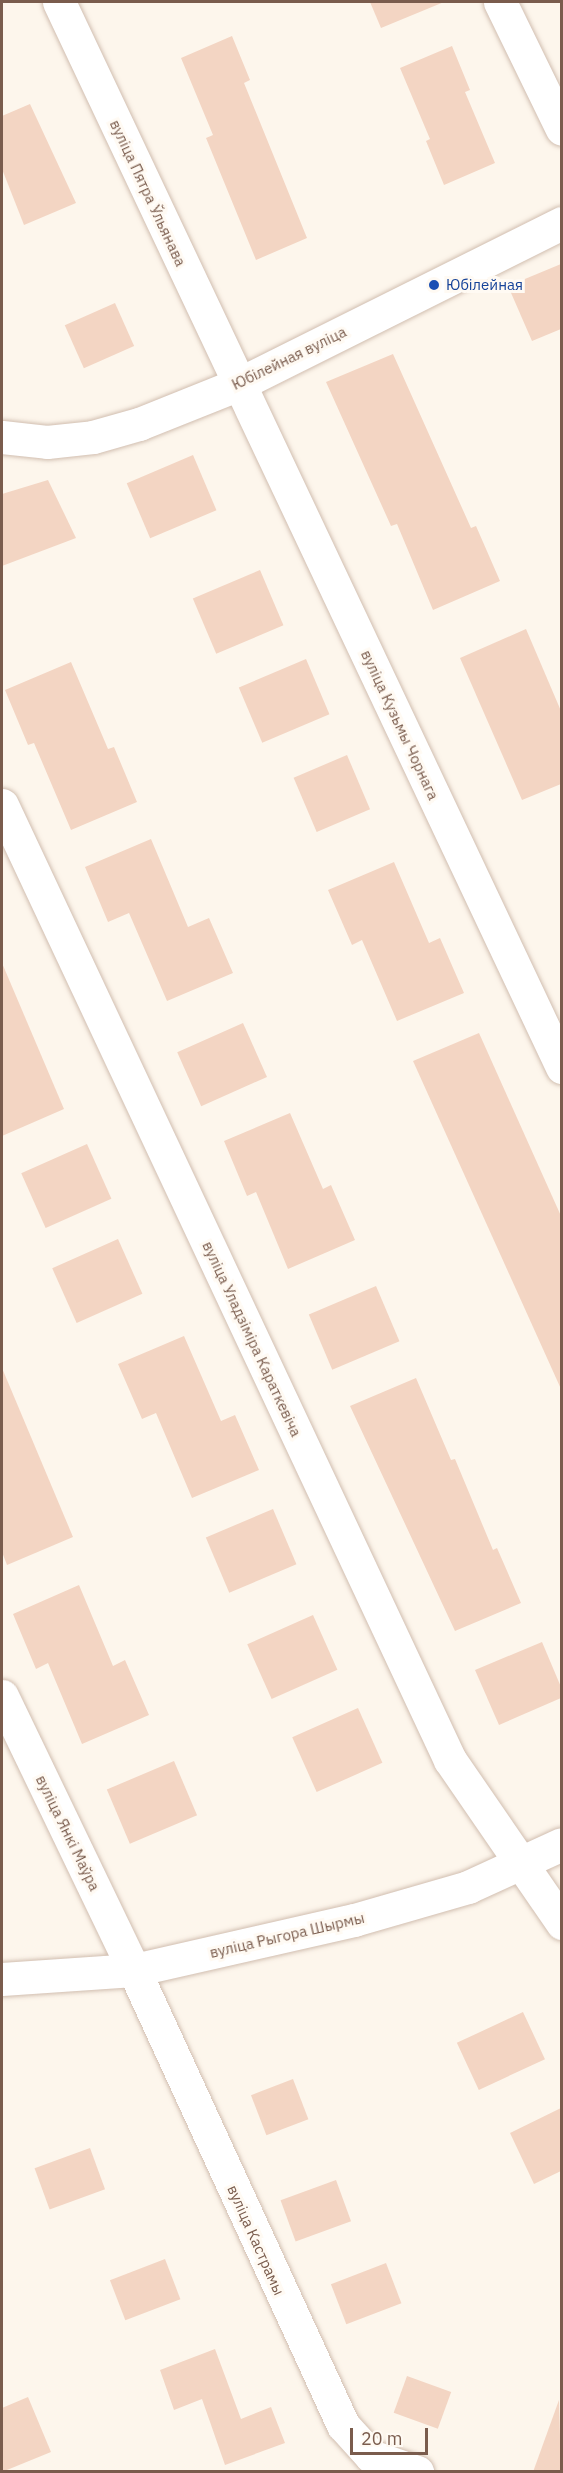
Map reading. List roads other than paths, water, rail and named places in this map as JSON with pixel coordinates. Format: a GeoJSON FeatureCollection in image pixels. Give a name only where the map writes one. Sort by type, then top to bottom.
{"type":"FeatureCollection","features":[{"type":"Feature","properties":{"kind":"street","name":"вуліца Пятра Ўльянава"},"geometry":{"type":"LineString","coordinates":[[58,2],[239,384]]}},
{"type":"Feature","properties":{"kind":"street"},"geometry":{"type":"LineString","coordinates":[[500,2],[561,129]]}},
{"type":"Feature","properties":{"kind":"street","name":"Юбілейная вуліца"},"geometry":{"type":"LineString","coordinates":[[2,437],[47,442],[93,437],[139,424],[239,384],[561,223]]}},
{"type":"Feature","properties":{"kind":"street","name":"вуліца Кузьмы Чорнага"},"geometry":{"type":"LineString","coordinates":[[239,384],[561,1067]]}},
{"type":"Feature","properties":{"kind":"street","name":"вуліца Уладзіміра Караткевіча"},"geometry":{"type":"LineString","coordinates":[[2,805],[450,1760],[561,1923]]}},
{"type":"Feature","properties":{"kind":"street","name":"вуліца Янкі Маўра"},"geometry":{"type":"LineString","coordinates":[[2,1696],[134,1970]]}},
{"type":"Feature","properties":{"kind":"street","name":"вуліца Рыгора Шырмы"},"geometry":{"type":"LineString","coordinates":[[2,1979],[134,1970],[354,1920],[468,1887],[561,1844]]}},
{"type":"Feature","properties":{"kind":"street","name":"вуліца Кастрамы"},"geometry":{"type":"LineString","coordinates":[[134,1970],[343,2424],[371,2456],[417,2472]]}},
{"type":"Feature","properties":{"kind":"place","name":"Юбілейная"},"geometry":{"type":"Point","coordinates":[434,285]}}]}
